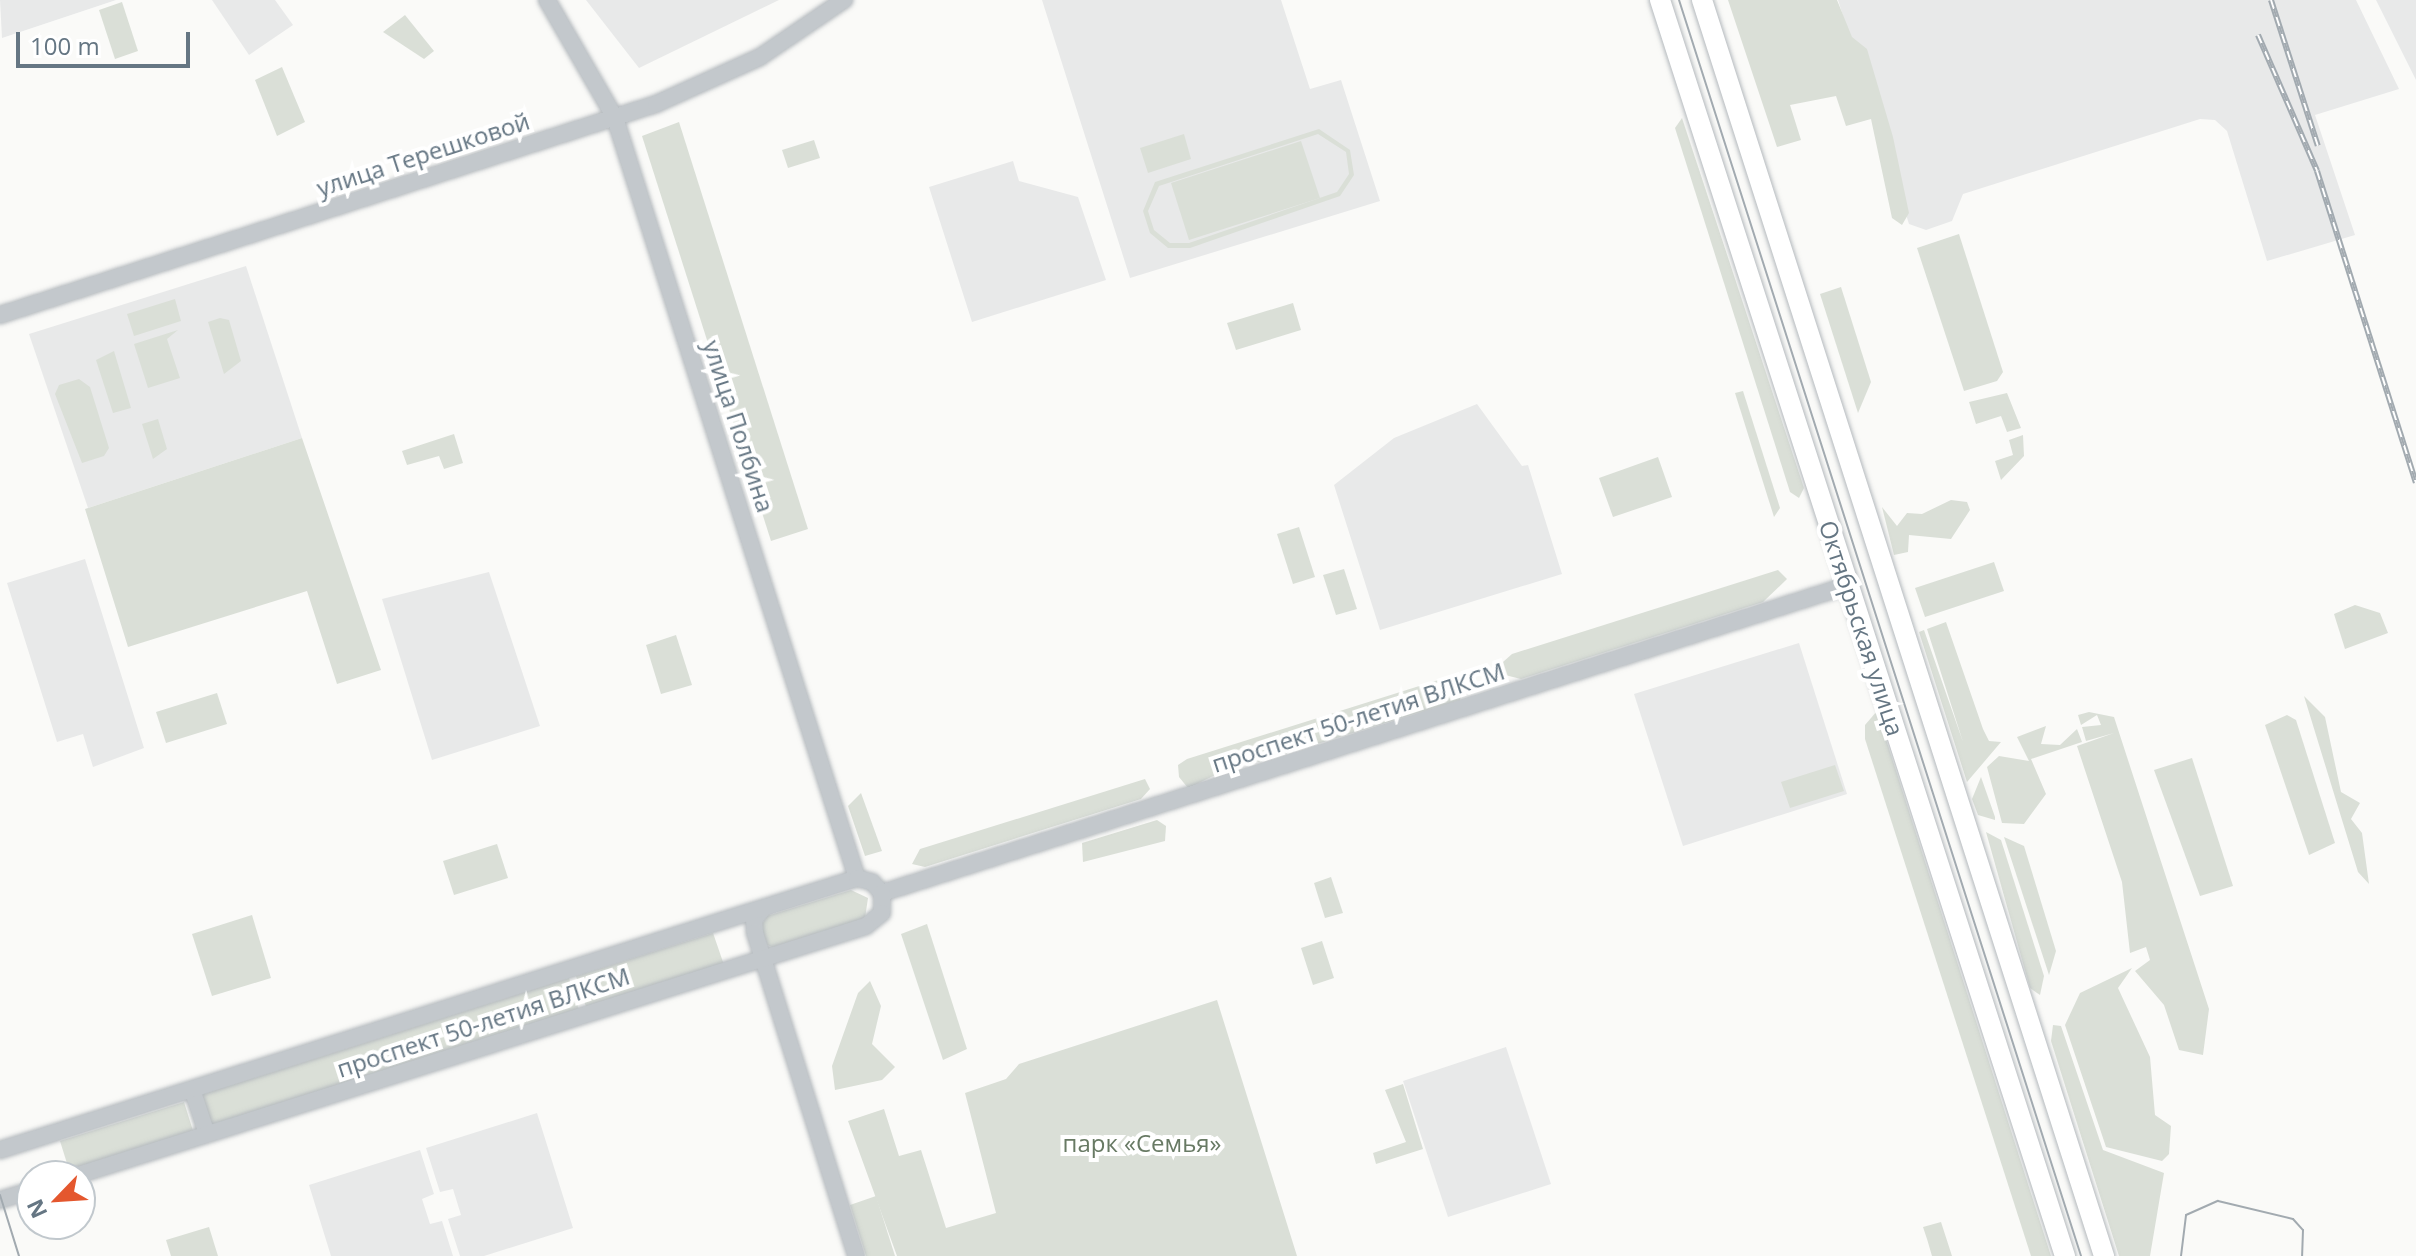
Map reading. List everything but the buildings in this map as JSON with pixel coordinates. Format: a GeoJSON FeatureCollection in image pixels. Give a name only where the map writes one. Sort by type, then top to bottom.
{"type":"FeatureCollection","features":[{"type":"Feature","properties":{"kind":"main road","name":"Октябрьская улица"},"geometry":{"type":"LineString","coordinates":[[1660,0],[2065,1256]]}},
{"type":"Feature","properties":{"kind":"main road","name":"Октябрьская улица"},"geometry":{"type":"LineString","coordinates":[[1702,0],[1883,575],[2104,1256]]}},
{"type":"Feature","properties":{"kind":"main road"},"geometry":{"type":"LineString","coordinates":[[1849,585],[1883,575]]}},
{"type":"Feature","properties":{"kind":"street","name":"улица Полбина"},"geometry":{"type":"LineString","coordinates":[[547,0],[615,118],[857,878]]}},
{"type":"Feature","properties":{"kind":"street","name":"улица Терешковой"},"geometry":{"type":"LineString","coordinates":[[0,315],[615,118],[760,57],[844,0]]}},
{"type":"Feature","properties":{"kind":"street","name":"проспект 50-летия ВЛКСМ"},"geometry":{"type":"LineString","coordinates":[[96,1169],[875,922],[884,904],[882,893],[1849,585]]}},
{"type":"Feature","properties":{"kind":"street","name":"проспект 50-летия ВЛКСМ"},"geometry":{"type":"LineString","coordinates":[[0,1150],[193,1092],[857,878]]}},
{"type":"Feature","properties":{"kind":"street"},"geometry":{"type":"LineString","coordinates":[[857,878],[872,882],[882,893]]}},
{"type":"Feature","properties":{"kind":"street"},"geometry":{"type":"LineString","coordinates":[[765,907],[753,923],[856,1256]]}},
{"type":"Feature","properties":{"kind":"street"},"geometry":{"type":"LineString","coordinates":[[193,1092],[207,1134]]}},
{"type":"Feature","properties":{"kind":"shaded area"},"geometry":{"type":"Polygon","coordinates":[[[0,0],[116,0],[2,38],[0,0]]]}},
{"type":"Feature","properties":{"kind":"shaded area"},"geometry":{"type":"Polygon","coordinates":[[[212,0],[275,0],[293,25],[249,55],[212,0]]]}},
{"type":"Feature","properties":{"kind":"shaded area"},"geometry":{"type":"Polygon","coordinates":[[[586,0],[779,0],[639,68],[586,0]]]}},
{"type":"Feature","properties":{"kind":"shaded area"},"geometry":{"type":"Polygon","coordinates":[[[1042,0],[1281,0],[1310,89],[1341,80],[1380,201],[1130,278],[1042,0]]]}},
{"type":"Feature","properties":{"kind":"shaded area"},"geometry":{"type":"Polygon","coordinates":[[[1838,0],[2356,0],[2399,89],[2315,115],[2355,235],[2267,261],[2227,131],[2215,120],[2200,119],[1963,194],[1952,221],[1926,230],[1909,224],[1838,0]]]}},
{"type":"Feature","properties":{"kind":"shaded area"},"geometry":{"type":"Polygon","coordinates":[[[2376,0],[2416,0],[2416,80],[2376,0]]]}},
{"type":"Feature","properties":{"kind":"shaded area"},"geometry":{"type":"Polygon","coordinates":[[[1013,161],[1019,181],[1078,197],[1106,280],[972,322],[929,187],[1013,161]]]}},
{"type":"Feature","properties":{"kind":"shaded area"},"geometry":{"type":"Polygon","coordinates":[[[246,266],[302,438],[88,508],[29,334],[246,266]]]}},
{"type":"Feature","properties":{"kind":"shaded area"},"geometry":{"type":"Polygon","coordinates":[[[1477,404],[1522,466],[1528,465],[1562,574],[1380,630],[1334,485],[1394,438],[1477,404]]]}},
{"type":"Feature","properties":{"kind":"shaded area"},"geometry":{"type":"Polygon","coordinates":[[[85,559],[144,748],[93,767],[83,734],[57,742],[7,583],[85,559]]]}},
{"type":"Feature","properties":{"kind":"shaded area"},"geometry":{"type":"Polygon","coordinates":[[[489,572],[540,726],[432,760],[382,599],[489,572]]]}},
{"type":"Feature","properties":{"kind":"shaded area"},"geometry":{"type":"Polygon","coordinates":[[[1799,643],[1847,794],[1683,846],[1634,694],[1799,643]]]}},
{"type":"Feature","properties":{"kind":"shaded area"},"geometry":{"type":"Polygon","coordinates":[[[1506,1047],[1551,1184],[1448,1217],[1403,1081],[1506,1047]]]}},
{"type":"Feature","properties":{"kind":"shaded area"},"geometry":{"type":"Polygon","coordinates":[[[537,1113],[573,1228],[484,1256],[460,1256],[448,1219],[461,1215],[453,1189],[440,1192],[426,1148],[537,1113]]]}},
{"type":"Feature","properties":{"kind":"shaded area"},"geometry":{"type":"Polygon","coordinates":[[[420,1150],[434,1194],[422,1199],[430,1224],[442,1221],[453,1256],[331,1256],[309,1185],[420,1150]]]}},
{"type":"Feature","properties":{"kind":"green space"},"geometry":{"type":"Polygon","coordinates":[[[1728,0],[1837,0],[1852,37],[1867,49],[1893,137],[1909,213],[1902,225],[1892,218],[1871,119],[1846,126],[1836,96],[1790,105],[1801,140],[1777,147],[1728,0]]]}},
{"type":"Feature","properties":{"kind":"green space"},"geometry":{"type":"Polygon","coordinates":[[[122,2],[138,51],[115,59],[99,10],[122,2]]]}},
{"type":"Feature","properties":{"kind":"green space"},"geometry":{"type":"Polygon","coordinates":[[[405,15],[434,51],[424,59],[383,32],[405,15]]]}},
{"type":"Feature","properties":{"kind":"green space"},"geometry":{"type":"Polygon","coordinates":[[[282,67],[305,122],[277,136],[255,80],[282,67]]]}},
{"type":"Feature","properties":{"kind":"green space"},"geometry":{"type":"Polygon","coordinates":[[[1682,118],[1804,488],[1799,498],[1790,492],[1675,128],[1682,118]]]}},
{"type":"Feature","properties":{"kind":"green space"},"geometry":{"type":"Polygon","coordinates":[[[679,122],[808,529],[771,541],[642,136],[679,122]]]}},
{"type":"Feature","properties":{"kind":"green space"},"geometry":{"type":"Polygon","coordinates":[[[1319,129],[1350,150],[1354,175],[1340,196],[1190,248],[1168,248],[1150,233],[1143,211],[1155,182],[1319,129]],[[1318,134],[1159,186],[1148,211],[1154,230],[1170,243],[1189,243],[1337,192],[1349,174],[1346,152],[1318,134]]]}},
{"type":"Feature","properties":{"kind":"green space"},"geometry":{"type":"Polygon","coordinates":[[[1184,134],[1191,159],[1148,173],[1140,148],[1184,134]]]}},
{"type":"Feature","properties":{"kind":"green space"},"geometry":{"type":"Polygon","coordinates":[[[814,140],[820,158],[788,168],[782,150],[814,140]]]}},
{"type":"Feature","properties":{"kind":"green space"},"geometry":{"type":"Polygon","coordinates":[[[1301,141],[1320,198],[1189,240],[1171,183],[1301,141]]]}},
{"type":"Feature","properties":{"kind":"green space"},"geometry":{"type":"Polygon","coordinates":[[[1959,234],[2003,372],[1997,381],[1964,391],[1917,248],[1959,234]]]}},
{"type":"Feature","properties":{"kind":"green space"},"geometry":{"type":"Polygon","coordinates":[[[1841,287],[1871,382],[1858,413],[1820,294],[1841,287]]]}},
{"type":"Feature","properties":{"kind":"green space"},"geometry":{"type":"Polygon","coordinates":[[[175,299],[181,321],[134,336],[127,314],[175,299]]]}},
{"type":"Feature","properties":{"kind":"green space"},"geometry":{"type":"Polygon","coordinates":[[[1293,303],[1301,330],[1236,350],[1227,323],[1293,303]]]}},
{"type":"Feature","properties":{"kind":"green space"},"geometry":{"type":"Polygon","coordinates":[[[220,318],[229,320],[241,361],[224,374],[208,322],[220,318]]]}},
{"type":"Feature","properties":{"kind":"green space"},"geometry":{"type":"Polygon","coordinates":[[[178,330],[167,339],[180,378],[148,388],[134,344],[178,330]]]}},
{"type":"Feature","properties":{"kind":"green space"},"geometry":{"type":"Polygon","coordinates":[[[114,351],[131,408],[113,413],[96,360],[114,351]]]}},
{"type":"Feature","properties":{"kind":"green space"},"geometry":{"type":"Polygon","coordinates":[[[79,379],[90,387],[109,448],[104,456],[82,463],[55,394],[59,385],[79,379]]]}},
{"type":"Feature","properties":{"kind":"green space"},"geometry":{"type":"Polygon","coordinates":[[[1743,391],[1780,508],[1774,517],[1735,393],[1743,391]]]}},
{"type":"Feature","properties":{"kind":"green space"},"geometry":{"type":"Polygon","coordinates":[[[2007,393],[2021,428],[2007,432],[2001,416],[1976,424],[1969,402],[2007,393]]]}},
{"type":"Feature","properties":{"kind":"green space"},"geometry":{"type":"Polygon","coordinates":[[[158,419],[167,449],[153,459],[142,424],[158,419]]]}},
{"type":"Feature","properties":{"kind":"green space"},"geometry":{"type":"Polygon","coordinates":[[[454,434],[463,463],[444,469],[439,456],[407,465],[402,451],[454,434]]]}},
{"type":"Feature","properties":{"kind":"green space"},"geometry":{"type":"Polygon","coordinates":[[[2023,435],[2024,456],[2001,480],[1995,461],[2013,455],[2009,440],[2023,435]]]}},
{"type":"Feature","properties":{"kind":"green space"},"geometry":{"type":"Polygon","coordinates":[[[302,438],[381,670],[337,684],[307,591],[128,647],[85,509],[302,438]]]}},
{"type":"Feature","properties":{"kind":"green space"},"geometry":{"type":"Polygon","coordinates":[[[1658,457],[1672,497],[1613,517],[1599,478],[1658,457]]]}},
{"type":"Feature","properties":{"kind":"green space"},"geometry":{"type":"Polygon","coordinates":[[[1951,500],[1967,502],[1970,510],[1951,539],[1909,535],[1908,552],[1894,555],[1882,507],[1897,526],[1907,513],[1922,514],[1951,500]]]}},
{"type":"Feature","properties":{"kind":"green space"},"geometry":{"type":"Polygon","coordinates":[[[1299,527],[1315,577],[1293,584],[1277,534],[1299,527]]]}},
{"type":"Feature","properties":{"kind":"green space"},"geometry":{"type":"Polygon","coordinates":[[[1994,562],[2004,591],[1925,617],[1915,588],[1994,562]]]}},
{"type":"Feature","properties":{"kind":"green space"},"geometry":{"type":"Polygon","coordinates":[[[1344,569],[1357,609],[1336,615],[1323,575],[1344,569]]]}},
{"type":"Feature","properties":{"kind":"green space"},"geometry":{"type":"Polygon","coordinates":[[[1778,570],[1787,579],[1763,602],[1521,679],[1505,675],[1503,662],[1512,654],[1778,570]]]}},
{"type":"Feature","properties":{"kind":"green space"},"geometry":{"type":"Polygon","coordinates":[[[2355,605],[2380,613],[2388,633],[2345,649],[2334,614],[2355,605]]]}},
{"type":"Feature","properties":{"kind":"green space"},"geometry":{"type":"Polygon","coordinates":[[[1946,622],[1983,729],[1989,741],[2001,742],[1967,782],[1919,632],[1924,630],[1963,742],[1927,629],[1946,622]]]}},
{"type":"Feature","properties":{"kind":"green space"},"geometry":{"type":"Polygon","coordinates":[[[676,635],[692,685],[661,694],[646,645],[676,635]]]}},
{"type":"Feature","properties":{"kind":"green space"},"geometry":{"type":"Polygon","coordinates":[[[1451,676],[1464,686],[1460,700],[1259,762],[1247,760],[1188,788],[1179,777],[1178,765],[1187,759],[1451,676]]]}},
{"type":"Feature","properties":{"kind":"green space"},"geometry":{"type":"Polygon","coordinates":[[[217,693],[227,724],[166,743],[156,712],[217,693]]]}},
{"type":"Feature","properties":{"kind":"green space"},"geometry":{"type":"Polygon","coordinates":[[[2304,696],[2325,717],[2341,792],[2360,803],[2351,819],[2362,833],[2369,884],[2358,872],[2304,696]]]}},
{"type":"Feature","properties":{"kind":"green space"},"geometry":{"type":"Polygon","coordinates":[[[1877,711],[2051,1256],[2031,1256],[1865,739],[1865,725],[1877,711]]]}},
{"type":"Feature","properties":{"kind":"green space"},"geometry":{"type":"Polygon","coordinates":[[[2089,712],[2114,717],[2209,1009],[2203,1055],[2179,1050],[2164,1005],[2135,971],[2150,960],[2146,947],[2130,953],[2122,882],[2077,746],[2114,733],[2086,741],[2082,727],[2101,725],[2097,715],[2081,725],[2078,715],[2089,712]]]}},
{"type":"Feature","properties":{"kind":"green space"},"geometry":{"type":"Polygon","coordinates":[[[2287,715],[2296,720],[2335,843],[2309,855],[2265,725],[2287,715]]]}},
{"type":"Feature","properties":{"kind":"green space"},"geometry":{"type":"Polygon","coordinates":[[[2046,726],[2041,744],[2060,745],[2077,729],[2082,742],[2031,759],[2046,794],[2024,824],[2002,823],[1987,767],[1999,756],[2029,761],[2017,737],[2046,726]]]}},
{"type":"Feature","properties":{"kind":"green space"},"geometry":{"type":"Polygon","coordinates":[[[2192,758],[2233,886],[2200,896],[2154,770],[2192,758]]]}},
{"type":"Feature","properties":{"kind":"green space"},"geometry":{"type":"Polygon","coordinates":[[[1835,765],[1844,791],[1790,808],[1781,782],[1835,765]]]}},
{"type":"Feature","properties":{"kind":"green space"},"geometry":{"type":"Polygon","coordinates":[[[1981,777],[1995,820],[1978,815],[1972,799],[1981,777]]]}},
{"type":"Feature","properties":{"kind":"green space"},"geometry":{"type":"Polygon","coordinates":[[[1145,779],[1150,789],[1141,799],[925,867],[912,864],[920,849],[1145,779]]]}},
{"type":"Feature","properties":{"kind":"green space"},"geometry":{"type":"Polygon","coordinates":[[[861,793],[882,851],[865,856],[848,806],[861,793]]]}},
{"type":"Feature","properties":{"kind":"green space"},"geometry":{"type":"Polygon","coordinates":[[[1157,820],[1166,826],[1165,841],[1083,862],[1082,843],[1157,820]]]}},
{"type":"Feature","properties":{"kind":"green space"},"geometry":{"type":"Polygon","coordinates":[[[1986,832],[2001,840],[2044,976],[2040,995],[2030,988],[1986,832]]]}},
{"type":"Feature","properties":{"kind":"green space"},"geometry":{"type":"Polygon","coordinates":[[[2004,837],[2024,846],[2056,951],[2049,975],[2004,837]]]}},
{"type":"Feature","properties":{"kind":"green space"},"geometry":{"type":"Polygon","coordinates":[[[497,844],[508,878],[454,895],[443,861],[497,844]]]}},
{"type":"Feature","properties":{"kind":"green space"},"geometry":{"type":"Polygon","coordinates":[[[1331,877],[1343,913],[1325,918],[1314,883],[1331,877]]]}},
{"type":"Feature","properties":{"kind":"green space"},"geometry":{"type":"Polygon","coordinates":[[[851,890],[868,898],[865,918],[774,948],[765,944],[759,929],[767,916],[851,890]]]}},
{"type":"Feature","properties":{"kind":"green space"},"geometry":{"type":"Polygon","coordinates":[[[252,915],[271,978],[212,996],[192,934],[252,915]]]}},
{"type":"Feature","properties":{"kind":"green space"},"geometry":{"type":"Polygon","coordinates":[[[927,924],[967,1049],[943,1060],[901,934],[927,924]]]}},
{"type":"Feature","properties":{"kind":"green space"},"geometry":{"type":"Polygon","coordinates":[[[713,933],[724,965],[586,1007],[576,976],[713,933]]]}},
{"type":"Feature","properties":{"kind":"green space"},"geometry":{"type":"Polygon","coordinates":[[[1322,941],[1334,978],[1313,985],[1301,948],[1322,941]]]}},
{"type":"Feature","properties":{"kind":"green space"},"geometry":{"type":"Polygon","coordinates":[[[2132,968],[2118,988],[2150,1057],[2155,1115],[2171,1126],[2169,1154],[2162,1161],[2106,1147],[2065,1025],[2080,993],[2132,968]]]}},
{"type":"Feature","properties":{"kind":"green space"},"geometry":{"type":"Polygon","coordinates":[[[569,978],[579,1010],[210,1127],[200,1095],[569,978]]]}},
{"type":"Feature","properties":{"kind":"green space"},"geometry":{"type":"Polygon","coordinates":[[[870,981],[881,1006],[872,1044],[895,1067],[882,1080],[835,1090],[832,1066],[858,993],[870,981]]]}},
{"type":"Feature","properties":{"kind":"green space","name":"парк «Семья»"},"geometry":{"type":"Polygon","coordinates":[[[1217,1000],[1297,1256],[897,1256],[848,1121],[884,1109],[899,1156],[921,1150],[946,1228],[996,1213],[965,1093],[1006,1079],[1019,1064],[1217,1000]]]}},
{"type":"Feature","properties":{"kind":"green space"},"geometry":{"type":"Polygon","coordinates":[[[2053,1025],[2061,1026],[2103,1150],[2164,1173],[2150,1256],[2119,1256],[2051,1041],[2053,1025]]]}},
{"type":"Feature","properties":{"kind":"green space"},"geometry":{"type":"Polygon","coordinates":[[[1403,1084],[1423,1149],[1376,1164],[1373,1153],[1406,1142],[1385,1090],[1403,1084]]]}},
{"type":"Feature","properties":{"kind":"green space"},"geometry":{"type":"Polygon","coordinates":[[[184,1102],[194,1134],[96,1165],[96,1160],[66,1160],[60,1141],[184,1102]]]}},
{"type":"Feature","properties":{"kind":"green space"},"geometry":{"type":"Polygon","coordinates":[[[876,1196],[895,1256],[866,1256],[850,1205],[876,1196]]]}},
{"type":"Feature","properties":{"kind":"green space"},"geometry":{"type":"Polygon","coordinates":[[[1941,1222],[1952,1256],[1932,1256],[1923,1227],[1941,1222]]]}},
{"type":"Feature","properties":{"kind":"green space"},"geometry":{"type":"Polygon","coordinates":[[[209,1227],[218,1256],[171,1256],[166,1240],[209,1227]]]}},
{"type":"Feature","properties":{"kind":"tram line"},"geometry":{"type":"LineString","coordinates":[[1679,0],[2081,1256]]}},
{"type":"Feature","properties":{"kind":"tram line"},"geometry":{"type":"LineString","coordinates":[[0,1195],[19,1256]]}},
{"type":"Feature","properties":{"kind":"tram line"},"geometry":{"type":"LineString","coordinates":[[2181,1256],[2186,1215],[2218,1201],[2293,1219],[2303,1230],[2302,1256]]}},
{"type":"Feature","properties":{"kind":"railway"},"geometry":{"type":"LineString","coordinates":[[2271,0],[2318,146]]}},
{"type":"Feature","properties":{"kind":"railway"},"geometry":{"type":"LineString","coordinates":[[2258,35],[2317,171],[2416,483]]}}]}
